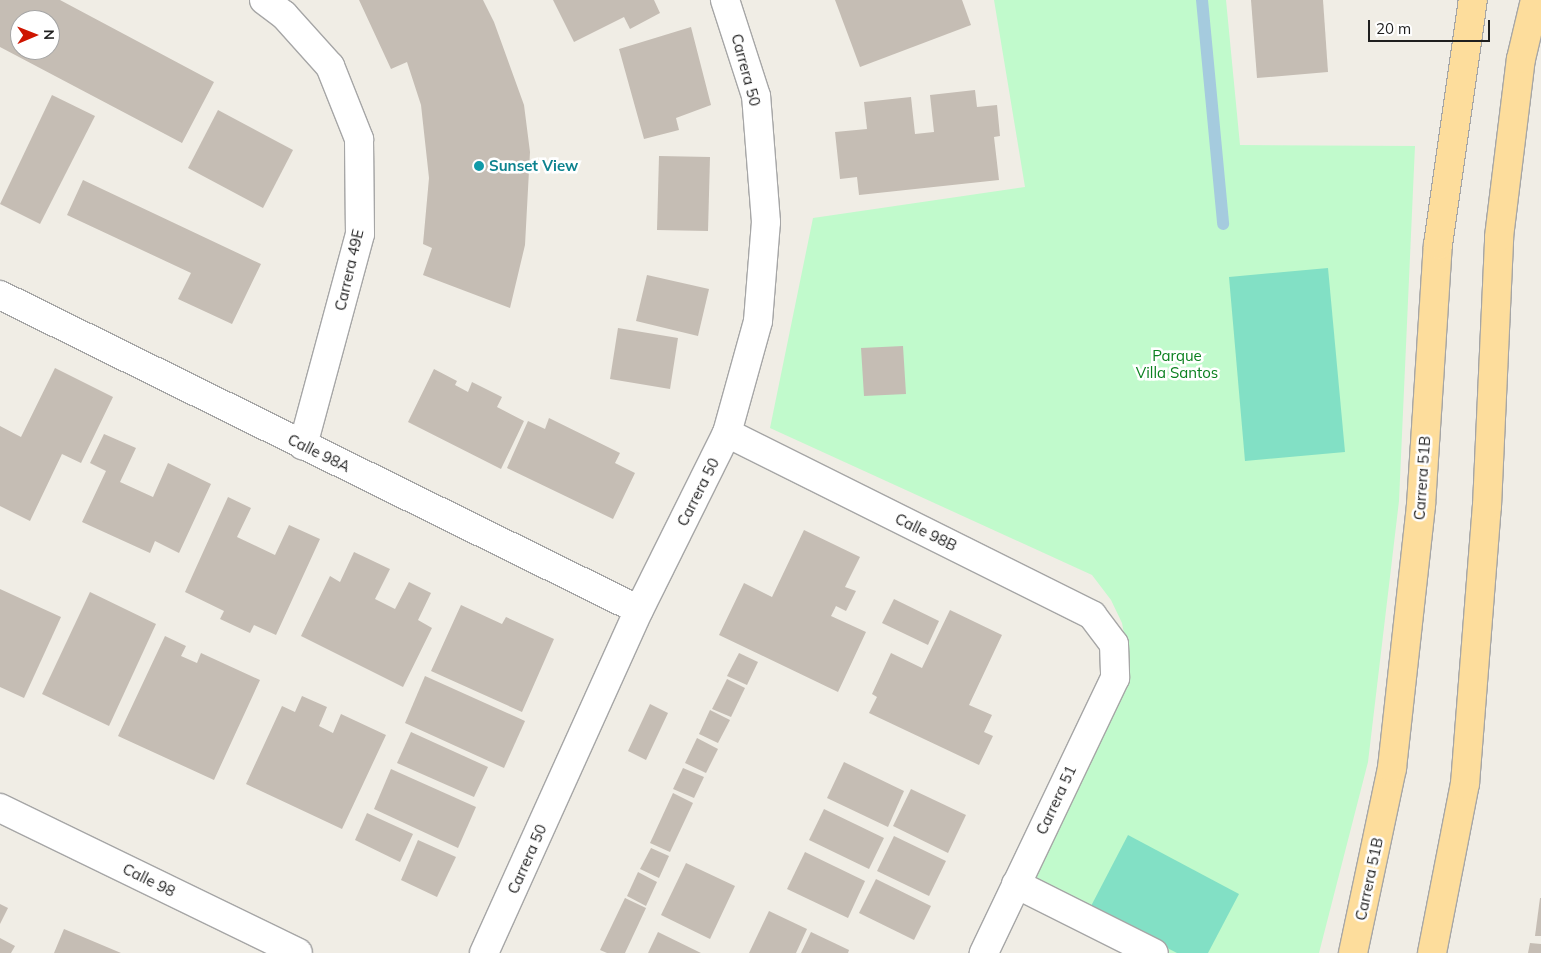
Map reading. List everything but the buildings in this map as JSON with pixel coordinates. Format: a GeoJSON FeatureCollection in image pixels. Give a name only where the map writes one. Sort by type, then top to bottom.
{"type":"FeatureCollection","features":[{"type":"Feature","properties":{"kind":"main road","name":"Carrera 51B"},"geometry":{"type":"LineString","coordinates":[[1353,953],[1392,768],[1421,505],[1438,245],[1473,0]]}},
{"type":"Feature","properties":{"kind":"main road"},"geometry":{"type":"LineString","coordinates":[[1432,953],[1465,784],[1487,506],[1499,237],[1521,59],[1535,0]]}},
{"type":"Feature","properties":{"kind":"street","name":"Carrera 49E"},"geometry":{"type":"LineString","coordinates":[[264,0],[284,15],[330,66],[359,139],[360,234],[303,445]]}},
{"type":"Feature","properties":{"kind":"street","name":"Carrera 50"},"geometry":{"type":"LineString","coordinates":[[484,953],[639,610],[727,433],[758,321],[766,222],[756,96],[725,0]]}},
{"type":"Feature","properties":{"kind":"street","name":"Calle 98A"},"geometry":{"type":"LineString","coordinates":[[0,295],[639,610]]}},
{"type":"Feature","properties":{"kind":"street","name":"Calle 98B"},"geometry":{"type":"LineString","coordinates":[[727,433],[1092,614],[1114,644]]}},
{"type":"Feature","properties":{"kind":"street","name":"Carrera 51"},"geometry":{"type":"LineString","coordinates":[[984,953],[1115,678],[1114,644]]}},
{"type":"Feature","properties":{"kind":"street","name":"Calle 98"},"geometry":{"type":"LineString","coordinates":[[0,808],[298,953]]}},
{"type":"Feature","properties":{"kind":"street"},"geometry":{"type":"LineString","coordinates":[[1016,884],[1154,953]]}},
{"type":"Feature","properties":{"kind":"green space","name":"Parque Villa Santos"},"geometry":{"type":"Polygon","coordinates":[[[994,0],[1226,0],[1240,145],[1415,146],[1399,501],[1368,762],[1319,953],[1130,953],[1023,897],[1128,656],[1122,623],[1111,600],[1092,575],[770,428],[813,218],[1025,187],[994,0]]]}},
{"type":"Feature","properties":{"kind":"green space"},"geometry":{"type":"Polygon","coordinates":[[[1328,268],[1345,452],[1245,461],[1229,277],[1328,268]]]}},
{"type":"Feature","properties":{"kind":"green space"},"geometry":{"type":"Polygon","coordinates":[[[1128,835],[1239,894],[1208,953],[1177,953],[1090,908],[1128,835]]]}},
{"type":"Feature","properties":{"kind":"waterway"},"geometry":{"type":"LineString","coordinates":[[1202,0],[1223,224]]}},
{"type":"Feature","properties":{"kind":"place","name":"Sunset View"},"geometry":{"type":"Point","coordinates":[479,166]}}]}
